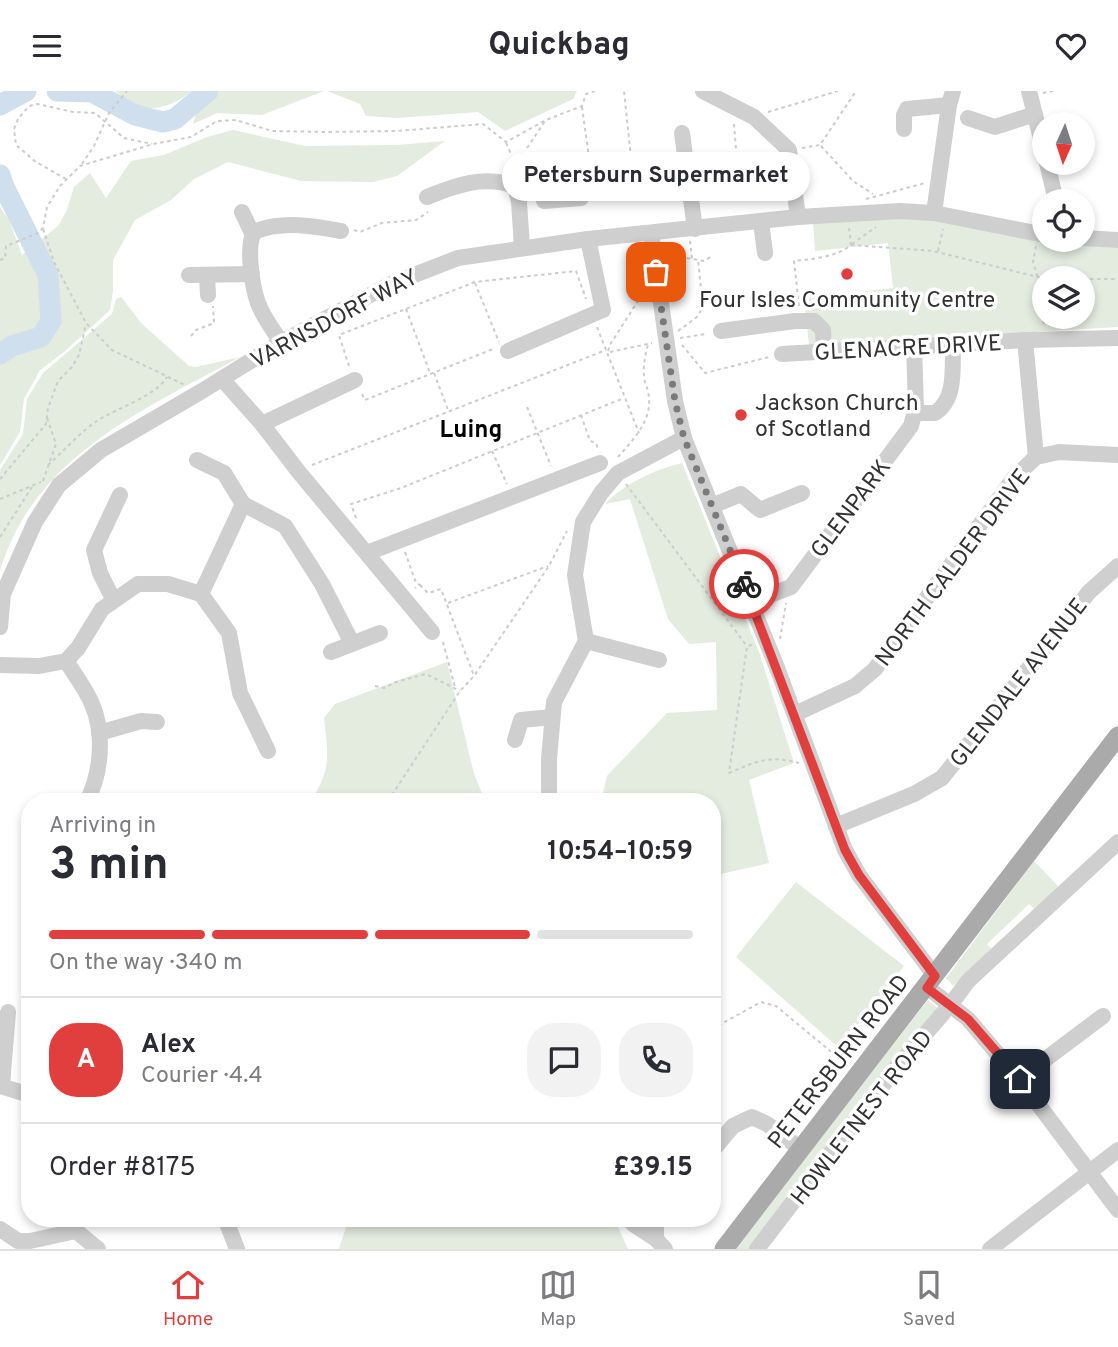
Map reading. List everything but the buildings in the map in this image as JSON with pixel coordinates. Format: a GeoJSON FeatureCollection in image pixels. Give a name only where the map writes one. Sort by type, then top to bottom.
{"type":"FeatureCollection","features":[{"type":"Feature","properties":{"kind":"main road","name":"PETERSBURN ROAD"},"geometry":{"type":"LineString","coordinates":[[724,1249],[1118,736]]}},
{"type":"Feature","properties":{"kind":"street"},"geometry":{"type":"LineString","coordinates":[[703,91],[754,117],[789,151],[798,217]]}},
{"type":"Feature","properties":{"kind":"street"},"geometry":{"type":"LineString","coordinates":[[1029,91],[1034,112]]}},
{"type":"Feature","properties":{"kind":"street"},"geometry":{"type":"LineString","coordinates":[[904,129],[907,109],[951,98],[934,213]]}},
{"type":"Feature","properties":{"kind":"street"},"geometry":{"type":"LineString","coordinates":[[968,118],[995,127],[1032,115]]}},
{"type":"Feature","properties":{"kind":"street"},"geometry":{"type":"LineString","coordinates":[[682,133],[692,229]]}},
{"type":"Feature","properties":{"kind":"street"},"geometry":{"type":"LineString","coordinates":[[522,247],[519,202],[515,186],[524,163],[537,164],[544,201],[581,198]]}},
{"type":"Feature","properties":{"kind":"street"},"geometry":{"type":"LineString","coordinates":[[427,197],[457,185],[499,180],[515,186]]}},
{"type":"Feature","properties":{"kind":"street","name":"VARNSDORF WAY"},"geometry":{"type":"LineString","coordinates":[[0,627],[3,594],[12,569],[35,521],[59,485],[100,450],[281,342],[402,279],[458,258],[522,247],[798,217],[900,211],[934,213],[1032,233]]}},
{"type":"Feature","properties":{"kind":"street"},"geometry":{"type":"LineString","coordinates":[[243,212],[253,235]]}},
{"type":"Feature","properties":{"kind":"street"},"geometry":{"type":"LineString","coordinates":[[761,222],[765,253]]}},
{"type":"Feature","properties":{"kind":"street"},"geometry":{"type":"LineString","coordinates":[[281,342],[258,303],[252,274],[250,239],[254,232],[265,227],[302,225],[341,231]]}},
{"type":"Feature","properties":{"kind":"street"},"geometry":{"type":"LineString","coordinates":[[651,233],[675,401],[684,438],[751,603],[774,641],[795,714],[845,850],[931,982],[951,1005],[968,1019],[1020,1079],[1118,1210]]}},
{"type":"Feature","properties":{"kind":"street"},"geometry":{"type":"LineString","coordinates":[[504,348],[603,310],[588,239]]}},
{"type":"Feature","properties":{"kind":"street"},"geometry":{"type":"LineString","coordinates":[[1095,239],[1118,240]]}},
{"type":"Feature","properties":{"kind":"street"},"geometry":{"type":"LineString","coordinates":[[189,275],[252,274]]}},
{"type":"Feature","properties":{"kind":"street"},"geometry":{"type":"LineString","coordinates":[[207,275],[208,295]]}},
{"type":"Feature","properties":{"kind":"street"},"geometry":{"type":"LineString","coordinates":[[721,331],[814,321],[823,330],[824,352]]}},
{"type":"Feature","properties":{"kind":"street","name":"GLENACRE DRIVE"},"geometry":{"type":"LineString","coordinates":[[782,354],[1025,340],[1118,338]]}},
{"type":"Feature","properties":{"kind":"street"},"geometry":{"type":"LineString","coordinates":[[1025,340],[1036,457]]}},
{"type":"Feature","properties":{"kind":"street"},"geometry":{"type":"LineString","coordinates":[[914,413],[935,413],[946,402],[952,380],[953,344]]}},
{"type":"Feature","properties":{"kind":"street","name":"GLENPARK"},"geometry":{"type":"LineString","coordinates":[[792,586],[911,426],[914,413],[914,346]]}},
{"type":"Feature","properties":{"kind":"street"},"geometry":{"type":"LineString","coordinates":[[222,379],[432,632]]}},
{"type":"Feature","properties":{"kind":"street"},"geometry":{"type":"LineString","coordinates":[[262,424],[355,380]]}},
{"type":"Feature","properties":{"kind":"street"},"geometry":{"type":"LineString","coordinates":[[549,793],[554,702],[586,641],[575,575],[583,521],[618,473],[684,438]]}},
{"type":"Feature","properties":{"kind":"street","name":"NORTH CALDER DRIVE"},"geometry":{"type":"LineString","coordinates":[[795,714],[855,686],[875,669],[1014,478],[1036,457],[1059,452],[1118,455]]}},
{"type":"Feature","properties":{"kind":"street"},"geometry":{"type":"LineString","coordinates":[[367,553],[557,480],[600,458]]}},
{"type":"Feature","properties":{"kind":"street"},"geometry":{"type":"LineString","coordinates":[[197,460],[224,473],[243,503],[285,526],[322,584],[352,643]]}},
{"type":"Feature","properties":{"kind":"street"},"geometry":{"type":"LineString","coordinates":[[712,506],[741,494],[760,510],[802,493]]}},
{"type":"Feature","properties":{"kind":"street"},"geometry":{"type":"LineString","coordinates":[[113,599],[100,573],[94,550],[120,495]]}},
{"type":"Feature","properties":{"kind":"street"},"geometry":{"type":"LineString","coordinates":[[201,594],[243,503]]}},
{"type":"Feature","properties":{"kind":"street","name":"GLENDALE AVENUE"},"geometry":{"type":"LineString","coordinates":[[836,826],[914,794],[942,778],[1089,592],[1118,566]]}},
{"type":"Feature","properties":{"kind":"street"},"geometry":{"type":"LineString","coordinates":[[0,665],[39,666],[66,661],[78,648],[102,609],[113,599],[138,585],[168,584],[201,594],[229,633],[240,693],[268,751]]}},
{"type":"Feature","properties":{"kind":"street"},"geometry":{"type":"LineString","coordinates":[[751,603],[792,586]]}},
{"type":"Feature","properties":{"kind":"street"},"geometry":{"type":"LineString","coordinates":[[331,652],[380,633]]}},
{"type":"Feature","properties":{"kind":"street"},"geometry":{"type":"LineString","coordinates":[[586,641],[659,660]]}},
{"type":"Feature","properties":{"kind":"street"},"geometry":{"type":"LineString","coordinates":[[66,661],[93,704],[99,733],[95,785],[91,793]]}},
{"type":"Feature","properties":{"kind":"street"},"geometry":{"type":"LineString","coordinates":[[515,740],[521,720],[552,717]]}},
{"type":"Feature","properties":{"kind":"street"},"geometry":{"type":"LineString","coordinates":[[99,733],[141,722],[156,722]]}},
{"type":"Feature","properties":{"kind":"street","name":"HOWLETNEST ROAD"},"geometry":{"type":"LineString","coordinates":[[757,1249],[896,1068],[951,1005],[968,981],[1118,842]]}},
{"type":"Feature","properties":{"kind":"street"},"geometry":{"type":"LineString","coordinates":[[8,1013],[1,1086],[21,1092]]}},
{"type":"Feature","properties":{"kind":"street"},"geometry":{"type":"LineString","coordinates":[[1020,1079],[1103,1016]]}},
{"type":"Feature","properties":{"kind":"street"},"geometry":{"type":"LineString","coordinates":[[721,1140],[733,1126],[752,1117],[801,1149]]}},
{"type":"Feature","properties":{"kind":"street"},"geometry":{"type":"LineString","coordinates":[[990,1249],[1118,1150]]}},
{"type":"Feature","properties":{"kind":"street"},"geometry":{"type":"LineString","coordinates":[[0,1229],[18,1241],[30,1241],[68,1227]]}},
{"type":"Feature","properties":{"kind":"street"},"geometry":{"type":"LineString","coordinates":[[76,1227],[98,1249]]}},
{"type":"Feature","properties":{"kind":"street"},"geometry":{"type":"LineString","coordinates":[[230,1227],[237,1249]]}},
{"type":"Feature","properties":{"kind":"street"},"geometry":{"type":"LineString","coordinates":[[637,1227],[660,1244]]}},
{"type":"Feature","properties":{"kind":"path"},"geometry":{"type":"LineString","coordinates":[[135,91],[127,91],[109,113],[106,123],[80,166],[66,180],[47,207],[43,228],[54,262],[86,323],[112,350],[202,391]]}},
{"type":"Feature","properties":{"kind":"path"},"geometry":{"type":"LineString","coordinates":[[594,91],[586,94],[582,106],[592,180],[633,177],[624,91]]}},
{"type":"Feature","properties":{"kind":"path"},"geometry":{"type":"LineString","coordinates":[[754,117],[838,91]]}},
{"type":"Feature","properties":{"kind":"path"},"geometry":{"type":"LineString","coordinates":[[66,180],[36,162],[16,145],[15,129],[23,111],[29,106],[48,105],[73,112],[95,113],[124,138],[153,144]]}},
{"type":"Feature","properties":{"kind":"path"},"geometry":{"type":"LineString","coordinates":[[80,166],[153,144],[191,138],[217,121],[236,120],[272,131],[397,131],[483,124],[506,142],[546,120],[582,106]]}},
{"type":"Feature","properties":{"kind":"path"},"geometry":{"type":"LineString","coordinates":[[526,150],[546,120]]}},
{"type":"Feature","properties":{"kind":"path"},"geometry":{"type":"LineString","coordinates":[[820,145],[853,181],[874,195]]}},
{"type":"Feature","properties":{"kind":"path"},"geometry":{"type":"LineString","coordinates":[[863,200],[938,180]]}},
{"type":"Feature","properties":{"kind":"path"},"geometry":{"type":"LineString","coordinates":[[341,231],[349,228],[360,232],[382,223],[416,220],[428,212],[427,197]]}},
{"type":"Feature","properties":{"kind":"path"},"geometry":{"type":"LineString","coordinates":[[846,214],[851,245]]}},
{"type":"Feature","properties":{"kind":"path"},"geometry":{"type":"LineString","coordinates":[[801,321],[794,261],[823,258],[845,251],[880,224]]}},
{"type":"Feature","properties":{"kind":"path"},"geometry":{"type":"LineString","coordinates":[[0,260],[5,258],[6,246],[38,233],[43,228]]}},
{"type":"Feature","properties":{"kind":"path"},"geometry":{"type":"LineString","coordinates":[[938,253],[943,228]]}},
{"type":"Feature","properties":{"kind":"path"},"geometry":{"type":"LineString","coordinates":[[692,229],[692,259]]}},
{"type":"Feature","properties":{"kind":"path"},"geometry":{"type":"LineString","coordinates":[[851,245],[885,246],[938,253],[1032,276]]}},
{"type":"Feature","properties":{"kind":"path"},"geometry":{"type":"LineString","coordinates":[[677,339],[679,331],[697,317],[703,307],[698,260]]}},
{"type":"Feature","properties":{"kind":"path"},"geometry":{"type":"LineString","coordinates":[[475,282],[504,348],[365,400],[339,335],[475,282],[576,271],[639,433]]}},
{"type":"Feature","properties":{"kind":"path"},"geometry":{"type":"LineString","coordinates":[[1095,279],[1118,279]]}},
{"type":"Feature","properties":{"kind":"path"},"geometry":{"type":"LineString","coordinates":[[191,336],[196,330],[214,323],[213,300],[208,295]]}},
{"type":"Feature","properties":{"kind":"path"},"geometry":{"type":"LineString","coordinates":[[406,309],[449,411]]}},
{"type":"Feature","properties":{"kind":"path"},"geometry":{"type":"LineString","coordinates":[[0,479],[46,423],[58,381],[79,355],[86,323]]}},
{"type":"Feature","properties":{"kind":"path"},"geometry":{"type":"LineString","coordinates":[[1046,329],[1049,339]]}},
{"type":"Feature","properties":{"kind":"path"},"geometry":{"type":"LineString","coordinates":[[677,339],[721,331]]}},
{"type":"Feature","properties":{"kind":"path"},"geometry":{"type":"LineString","coordinates":[[677,339],[705,373],[782,354]]}},
{"type":"Feature","properties":{"kind":"path"},"geometry":{"type":"LineString","coordinates":[[298,471],[607,351],[657,342]]}},
{"type":"Feature","properties":{"kind":"path"},"geometry":{"type":"LineString","coordinates":[[648,344],[643,361],[649,409],[639,433],[615,461],[618,473],[747,646],[729,773],[763,758],[783,759],[814,767]]}},
{"type":"Feature","properties":{"kind":"path"},"geometry":{"type":"LineString","coordinates":[[48,465],[95,422],[152,391],[168,376]]}},
{"type":"Feature","properties":{"kind":"path"},"geometry":{"type":"LineString","coordinates":[[343,524],[357,518],[351,504],[401,488],[625,398]]}},
{"type":"Feature","properties":{"kind":"path"},"geometry":{"type":"LineString","coordinates":[[527,407],[557,480]]}},
{"type":"Feature","properties":{"kind":"path"},"geometry":{"type":"LineString","coordinates":[[580,414],[590,441],[596,443],[600,458]]}},
{"type":"Feature","properties":{"kind":"path"},"geometry":{"type":"LineString","coordinates":[[43,481],[55,444],[47,418]]}},
{"type":"Feature","properties":{"kind":"path"},"geometry":{"type":"LineString","coordinates":[[491,450],[513,497]]}},
{"type":"Feature","properties":{"kind":"path"},"geometry":{"type":"LineString","coordinates":[[0,499],[43,481],[59,485]]}},
{"type":"Feature","properties":{"kind":"path"},"geometry":{"type":"LineString","coordinates":[[0,537],[33,485]]}},
{"type":"Feature","properties":{"kind":"path"},"geometry":{"type":"LineString","coordinates":[[393,793],[460,691],[474,676],[549,566],[572,522]]}},
{"type":"Feature","properties":{"kind":"path"},"geometry":{"type":"LineString","coordinates":[[401,540],[415,583],[428,593],[442,589],[474,676]]}},
{"type":"Feature","properties":{"kind":"path"},"geometry":{"type":"LineString","coordinates":[[447,604],[549,566]]}},
{"type":"Feature","properties":{"kind":"path"},"geometry":{"type":"LineString","coordinates":[[402,596],[420,585]]}},
{"type":"Feature","properties":{"kind":"path"},"geometry":{"type":"LineString","coordinates":[[747,646],[774,641],[792,586]]}},
{"type":"Feature","properties":{"kind":"path"},"geometry":{"type":"LineString","coordinates":[[432,632],[443,643],[455,688]]}},
{"type":"Feature","properties":{"kind":"path"},"geometry":{"type":"LineString","coordinates":[[375,686],[384,688],[404,679],[426,674],[460,691]]}},
{"type":"Feature","properties":{"kind":"path"},"geometry":{"type":"LineString","coordinates":[[721,1024],[761,1002],[776,1006],[859,1074]]}},
{"type":"Feature","properties":{"kind":"shaded area"},"geometry":{"type":"Polygon","coordinates":[[[115,91],[191,91],[172,104],[140,108],[115,91]]]}},
{"type":"Feature","properties":{"kind":"shaded area"},"geometry":{"type":"Polygon","coordinates":[[[203,91],[324,91],[262,115],[217,113],[193,124],[203,91]]]}},
{"type":"Feature","properties":{"kind":"shaded area"},"geometry":{"type":"Polygon","coordinates":[[[327,91],[577,91],[573,99],[505,131],[478,112],[397,118],[366,116],[360,104],[327,91]]]}},
{"type":"Feature","properties":{"kind":"shaded area"},"geometry":{"type":"Polygon","coordinates":[[[233,130],[305,146],[397,145],[445,141],[397,176],[373,182],[301,181],[228,162],[194,179],[171,200],[135,220],[113,260],[110,310],[40,370],[24,399],[20,432],[0,465],[0,207],[9,220],[22,255],[58,226],[74,187],[90,173],[106,198],[131,161],[164,155],[207,137],[233,130]]]}},
{"type":"Feature","properties":{"kind":"shaded area"},"geometry":{"type":"Polygon","coordinates":[[[894,216],[932,219],[1032,240],[1032,252],[1095,252],[1095,246],[1118,248],[1118,327],[1095,328],[1095,266],[1032,266],[1032,329],[1084,329],[809,345],[804,298],[893,288],[888,243],[815,251],[813,222],[894,216]]]}},
{"type":"Feature","properties":{"kind":"shaded area"},"geometry":{"type":"Polygon","coordinates":[[[121,297],[142,324],[189,366],[196,367],[240,357],[130,418],[96,441],[65,467],[38,497],[16,531],[0,571],[0,470],[23,434],[27,399],[43,373],[112,314],[116,299],[121,297]]]}},
{"type":"Feature","properties":{"kind":"shaded area"},"geometry":{"type":"Polygon","coordinates":[[[682,463],[759,652],[794,763],[749,780],[769,863],[721,874],[721,793],[603,793],[607,776],[667,713],[717,710],[716,642],[689,644],[668,619],[630,499],[605,504],[621,490],[682,463]]]}},
{"type":"Feature","properties":{"kind":"shaded area"},"geometry":{"type":"Polygon","coordinates":[[[447,662],[474,774],[482,793],[316,793],[327,761],[324,718],[335,704],[447,662]]]}},
{"type":"Feature","properties":{"kind":"shaded area"},"geometry":{"type":"Polygon","coordinates":[[[1034,861],[1060,888],[1036,910],[1029,904],[987,944],[992,950],[953,986],[946,978],[1034,861]]]}},
{"type":"Feature","properties":{"kind":"shaded area"},"geometry":{"type":"Polygon","coordinates":[[[796,882],[904,966],[839,1048],[736,957],[796,882]]]}},
{"type":"Feature","properties":{"kind":"shaded area"},"geometry":{"type":"Polygon","coordinates":[[[928,1000],[937,1008],[750,1249],[734,1249],[928,1000]]]}},
{"type":"Feature","properties":{"kind":"shaded area"},"geometry":{"type":"Polygon","coordinates":[[[346,1227],[618,1227],[628,1249],[339,1249],[346,1227]]]}},
{"type":"Feature","properties":{"kind":"waterway"},"geometry":{"type":"LineString","coordinates":[[0,105],[26,91]]}},
{"type":"Feature","properties":{"kind":"waterway"},"geometry":{"type":"LineString","coordinates":[[57,91],[92,92],[135,115],[163,122],[175,119],[208,91]]}},
{"type":"Feature","properties":{"kind":"waterway"},"geometry":{"type":"LineString","coordinates":[[0,175],[48,275],[51,321],[41,337],[12,346],[0,354]]}},
{"type":"Feature","properties":{"kind":"way so far"},"geometry":{"type":"LineString","coordinates":[[656,272],[675,401],[684,438],[744,584]]}},
{"type":"Feature","properties":{"kind":"place","name":"Petersburn Supermarket"},"geometry":{"type":"Point","coordinates":[656,272]}},
{"type":"Feature","properties":{"kind":"place","name":"Four Isles Community Centre"},"geometry":{"type":"Point","coordinates":[847,274]}},
{"type":"Feature","properties":{"kind":"place","name":"Jackson Church of Scotland"},"geometry":{"type":"Point","coordinates":[741,415]}},
{"type":"Feature","properties":{"kind":"district","name":"Luing"},"geometry":{"type":"Point","coordinates":[471,429]}},
{"type":"Feature","properties":{"kind":"route"},"geometry":{"type":"LineString","coordinates":[[744,584],[845,850],[859,875],[935,976],[927,988],[968,1019],[1020,1079]]}}]}
